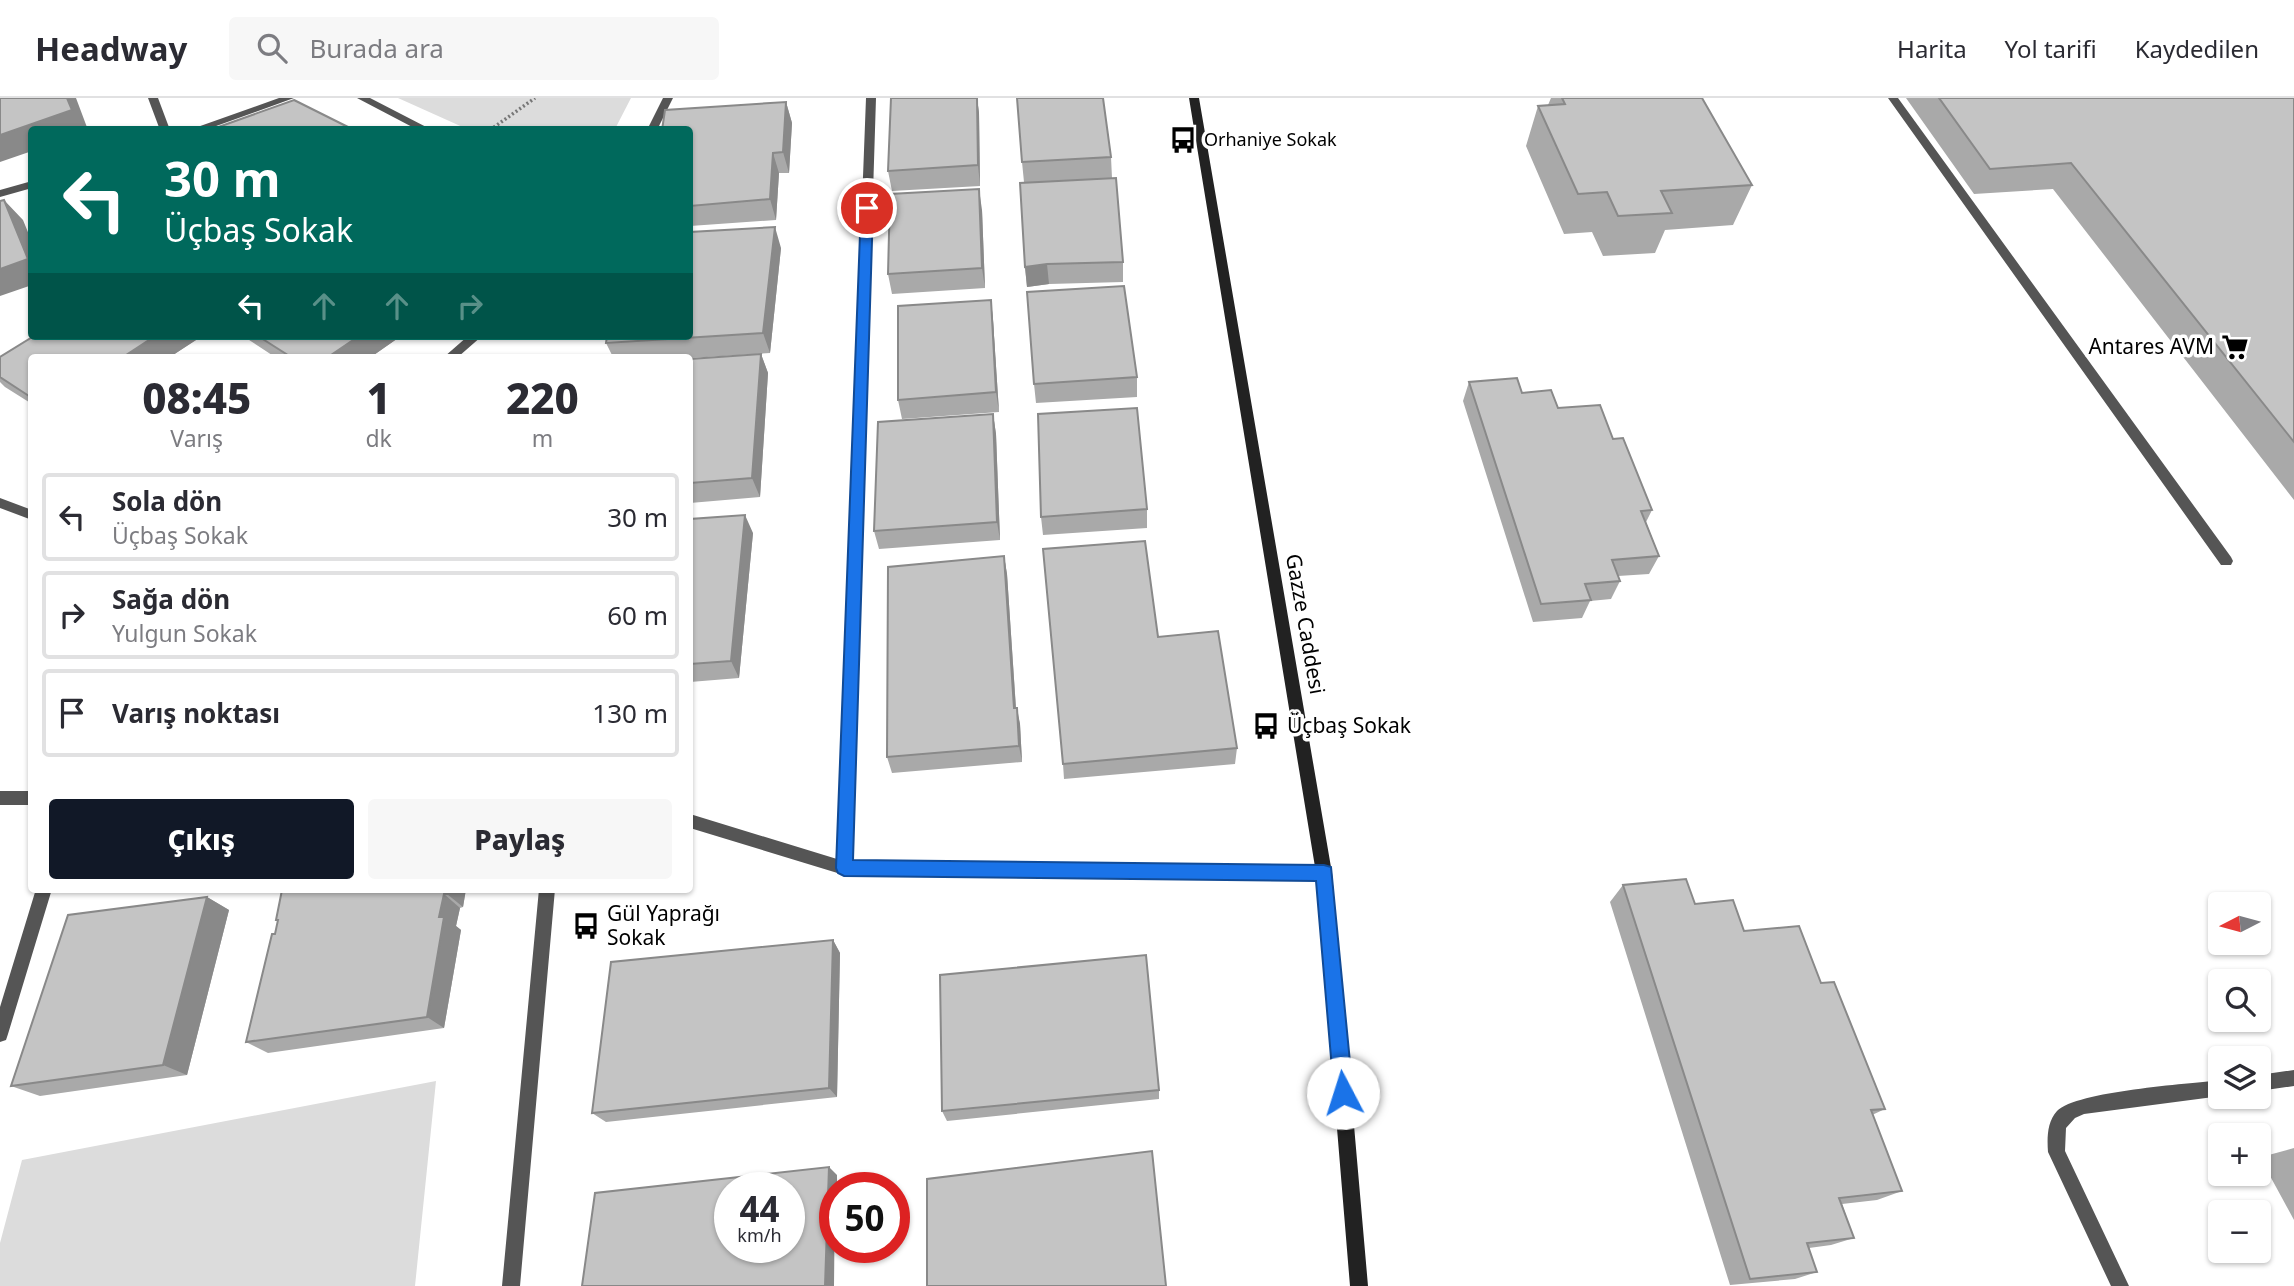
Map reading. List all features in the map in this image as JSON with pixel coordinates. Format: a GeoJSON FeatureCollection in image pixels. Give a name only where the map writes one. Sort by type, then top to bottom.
{"type":"FeatureCollection","features":[{"type":"Feature","properties":{"kind":"main road","name":"Gazze Caddesi"},"geometry":{"type":"LineString","coordinates":[[1195,98],[1324,873],[1359,1286]]}},
{"type":"Feature","properties":{"kind":"street"},"geometry":{"type":"LineString","coordinates":[[153,98],[164,126]]}},
{"type":"Feature","properties":{"kind":"street"},"geometry":{"type":"LineString","coordinates":[[206,126],[289,98]]}},
{"type":"Feature","properties":{"kind":"street"},"geometry":{"type":"LineString","coordinates":[[362,98],[419,126]]}},
{"type":"Feature","properties":{"kind":"street"},"geometry":{"type":"LineString","coordinates":[[654,126],[668,98]]}},
{"type":"Feature","properties":{"kind":"street"},"geometry":{"type":"LineString","coordinates":[[844,868],[870,98]]}},
{"type":"Feature","properties":{"kind":"street"},"geometry":{"type":"LineString","coordinates":[[1893,98],[2226,561]]}},
{"type":"Feature","properties":{"kind":"street"},"geometry":{"type":"LineString","coordinates":[[0,194],[28,185]]}},
{"type":"Feature","properties":{"kind":"street"},"geometry":{"type":"LineString","coordinates":[[454,354],[471,340]]}},
{"type":"Feature","properties":{"kind":"street"},"geometry":{"type":"LineString","coordinates":[[0,503],[28,514]]}},
{"type":"Feature","properties":{"kind":"street"},"geometry":{"type":"LineString","coordinates":[[0,798],[28,798]]}},
{"type":"Feature","properties":{"kind":"street"},"geometry":{"type":"LineString","coordinates":[[693,822],[844,868],[1324,873]]}},
{"type":"Feature","properties":{"kind":"street"},"geometry":{"type":"LineString","coordinates":[[0,1034],[43,893]]}},
{"type":"Feature","properties":{"kind":"street"},"geometry":{"type":"LineString","coordinates":[[511,1286],[547,893]]}},
{"type":"Feature","properties":{"kind":"street"},"geometry":{"type":"LineString","coordinates":[[2271,1081],[2294,1078]]}},
{"type":"Feature","properties":{"kind":"street"},"geometry":{"type":"LineString","coordinates":[[2120,1286],[2057,1152],[2054,1135],[2058,1121],[2069,1110],[2084,1106],[2208,1090]]}},
{"type":"Feature","properties":{"kind":"path"},"geometry":{"type":"LineString","coordinates":[[496,126],[535,98]]}},
{"type":"Feature","properties":{"kind":"shaded area"},"geometry":{"type":"Polygon","coordinates":[[[398,98],[631,98],[617,126],[460,126],[398,98]]]}},
{"type":"Feature","properties":{"kind":"shaded area"},"geometry":{"type":"Polygon","coordinates":[[[436,1081],[415,1286],[0,1286],[0,1243],[22,1160],[436,1081]]]}},
{"type":"Feature","properties":{"kind":"building"},"geometry":{"type":"Polygon","coordinates":[[[0,98],[67,98],[72,110],[0,135],[0,98]]]}},
{"type":"Feature","properties":{"kind":"building"},"geometry":{"type":"Polygon","coordinates":[[[891,98],[977,98],[978,165],[888,171],[891,98]]]}},
{"type":"Feature","properties":{"kind":"building"},"geometry":{"type":"Polygon","coordinates":[[[1017,98],[1103,98],[1111,157],[1022,162],[1017,98]]]}},
{"type":"Feature","properties":{"kind":"building"},"geometry":{"type":"Polygon","coordinates":[[[1562,98],[1702,98],[1752,185],[1661,191],[1672,213],[1618,216],[1607,192],[1578,194],[1538,106],[1565,104],[1562,98]]]}},
{"type":"Feature","properties":{"kind":"building","name":"Antares AVM"},"geometry":{"type":"Polygon","coordinates":[[[1939,98],[2294,98],[2294,442],[2071,163],[1990,169],[1939,98]]]}},
{"type":"Feature","properties":{"kind":"building"},"geometry":{"type":"Polygon","coordinates":[[[294,100],[346,126],[221,126],[294,100]]]}},
{"type":"Feature","properties":{"kind":"building"},"geometry":{"type":"Polygon","coordinates":[[[786,102],[783,152],[773,153],[770,199],[693,206],[693,126],[663,126],[665,110],[786,102]]]}},
{"type":"Feature","properties":{"kind":"building"},"geometry":{"type":"Polygon","coordinates":[[[1116,178],[1123,262],[1025,267],[1020,183],[1116,178]]]}},
{"type":"Feature","properties":{"kind":"building"},"geometry":{"type":"Polygon","coordinates":[[[979,189],[982,268],[888,274],[890,194],[979,189]]]}},
{"type":"Feature","properties":{"kind":"building"},"geometry":{"type":"Polygon","coordinates":[[[4,200],[28,259],[0,269],[0,201],[4,200]]]}},
{"type":"Feature","properties":{"kind":"building"},"geometry":{"type":"Polygon","coordinates":[[[775,227],[763,333],[693,337],[693,232],[775,227]]]}},
{"type":"Feature","properties":{"kind":"building"},"geometry":{"type":"Polygon","coordinates":[[[1124,286],[1137,377],[1034,384],[1027,292],[1124,286]]]}},
{"type":"Feature","properties":{"kind":"building"},"geometry":{"type":"Polygon","coordinates":[[[991,300],[996,392],[898,400],[898,306],[991,300]]]}},
{"type":"Feature","properties":{"kind":"building"},"geometry":{"type":"Polygon","coordinates":[[[28,340],[149,340],[128,354],[28,354],[28,395],[0,377],[0,357],[28,340]]]}},
{"type":"Feature","properties":{"kind":"building"},"geometry":{"type":"Polygon","coordinates":[[[264,340],[353,340],[332,354],[286,354],[264,340]]]}},
{"type":"Feature","properties":{"kind":"building"},"geometry":{"type":"Polygon","coordinates":[[[606,340],[653,340],[606,343],[606,340]]]}},
{"type":"Feature","properties":{"kind":"building"},"geometry":{"type":"Polygon","coordinates":[[[761,354],[752,478],[693,483],[693,359],[761,354]]]}},
{"type":"Feature","properties":{"kind":"building"},"geometry":{"type":"Polygon","coordinates":[[[1517,378],[1522,393],[1551,390],[1558,408],[1600,405],[1613,439],[1623,438],[1652,510],[1641,511],[1659,556],[1612,560],[1620,581],[1585,584],[1591,600],[1541,604],[1469,382],[1517,378]]]}},
{"type":"Feature","properties":{"kind":"building"},"geometry":{"type":"Polygon","coordinates":[[[1137,408],[1147,509],[1041,517],[1038,414],[1137,408]]]}},
{"type":"Feature","properties":{"kind":"building"},"geometry":{"type":"Polygon","coordinates":[[[993,414],[997,522],[874,531],[878,422],[993,414]]]}},
{"type":"Feature","properties":{"kind":"building"},"geometry":{"type":"Polygon","coordinates":[[[745,515],[731,661],[693,664],[693,519],[745,515]]]}},
{"type":"Feature","properties":{"kind":"building"},"geometry":{"type":"Polygon","coordinates":[[[1145,541],[1158,637],[1218,631],[1237,748],[1063,764],[1043,549],[1145,541]]]}},
{"type":"Feature","properties":{"kind":"building"},"geometry":{"type":"Polygon","coordinates":[[[1004,556],[1019,746],[887,757],[888,567],[1004,556]]]}},
{"type":"Feature","properties":{"kind":"building"},"geometry":{"type":"Polygon","coordinates":[[[1686,879],[1695,904],[1733,900],[1744,931],[1799,926],[1821,983],[1834,982],[1885,1109],[1871,1110],[1902,1191],[1839,1198],[1854,1238],[1807,1243],[1817,1272],[1750,1279],[1623,885],[1686,879]]]}},
{"type":"Feature","properties":{"kind":"building"},"geometry":{"type":"Polygon","coordinates":[[[281,893],[447,893],[444,894],[439,917],[444,917],[427,1017],[246,1042],[272,934],[275,934],[281,893]]]}},
{"type":"Feature","properties":{"kind":"building"},"geometry":{"type":"Polygon","coordinates":[[[207,897],[163,1065],[11,1086],[68,915],[207,897]]]}},
{"type":"Feature","properties":{"kind":"building"},"geometry":{"type":"Polygon","coordinates":[[[833,940],[829,1088],[592,1113],[611,962],[833,940]]]}},
{"type":"Feature","properties":{"kind":"building"},"geometry":{"type":"Polygon","coordinates":[[[1146,955],[1159,1090],[942,1111],[940,975],[1146,955]]]}},
{"type":"Feature","properties":{"kind":"building"},"geometry":{"type":"Polygon","coordinates":[[[1152,1151],[1166,1286],[927,1286],[927,1179],[1152,1151]]]}},
{"type":"Feature","properties":{"kind":"building"},"geometry":{"type":"Polygon","coordinates":[[[829,1167],[829,1172],[819,1172],[819,1263],[826,1263],[825,1286],[582,1286],[595,1193],[714,1180],[714,1263],[805,1263],[805,1172],[784,1172],[829,1167]]]}},
{"type":"Feature","properties":{"kind":"place","name":"Orhaniye Sokak"},"geometry":{"type":"Point","coordinates":[1183,140]}},
{"type":"Feature","properties":{"kind":"place","name":"Antares AVM"},"geometry":{"type":"Point","coordinates":[2235,347]}},
{"type":"Feature","properties":{"kind":"place","name":"Üçbaş Sokak"},"geometry":{"type":"Point","coordinates":[1266,726]}},
{"type":"Feature","properties":{"kind":"place","name":"Gül Yaprağı Sokak"},"geometry":{"type":"Point","coordinates":[586,926]}},
{"type":"Feature","properties":{"kind":"route"},"geometry":{"type":"LineString","coordinates":[[867,208],[844,868],[1324,873],[1343,1093]]}}]}
